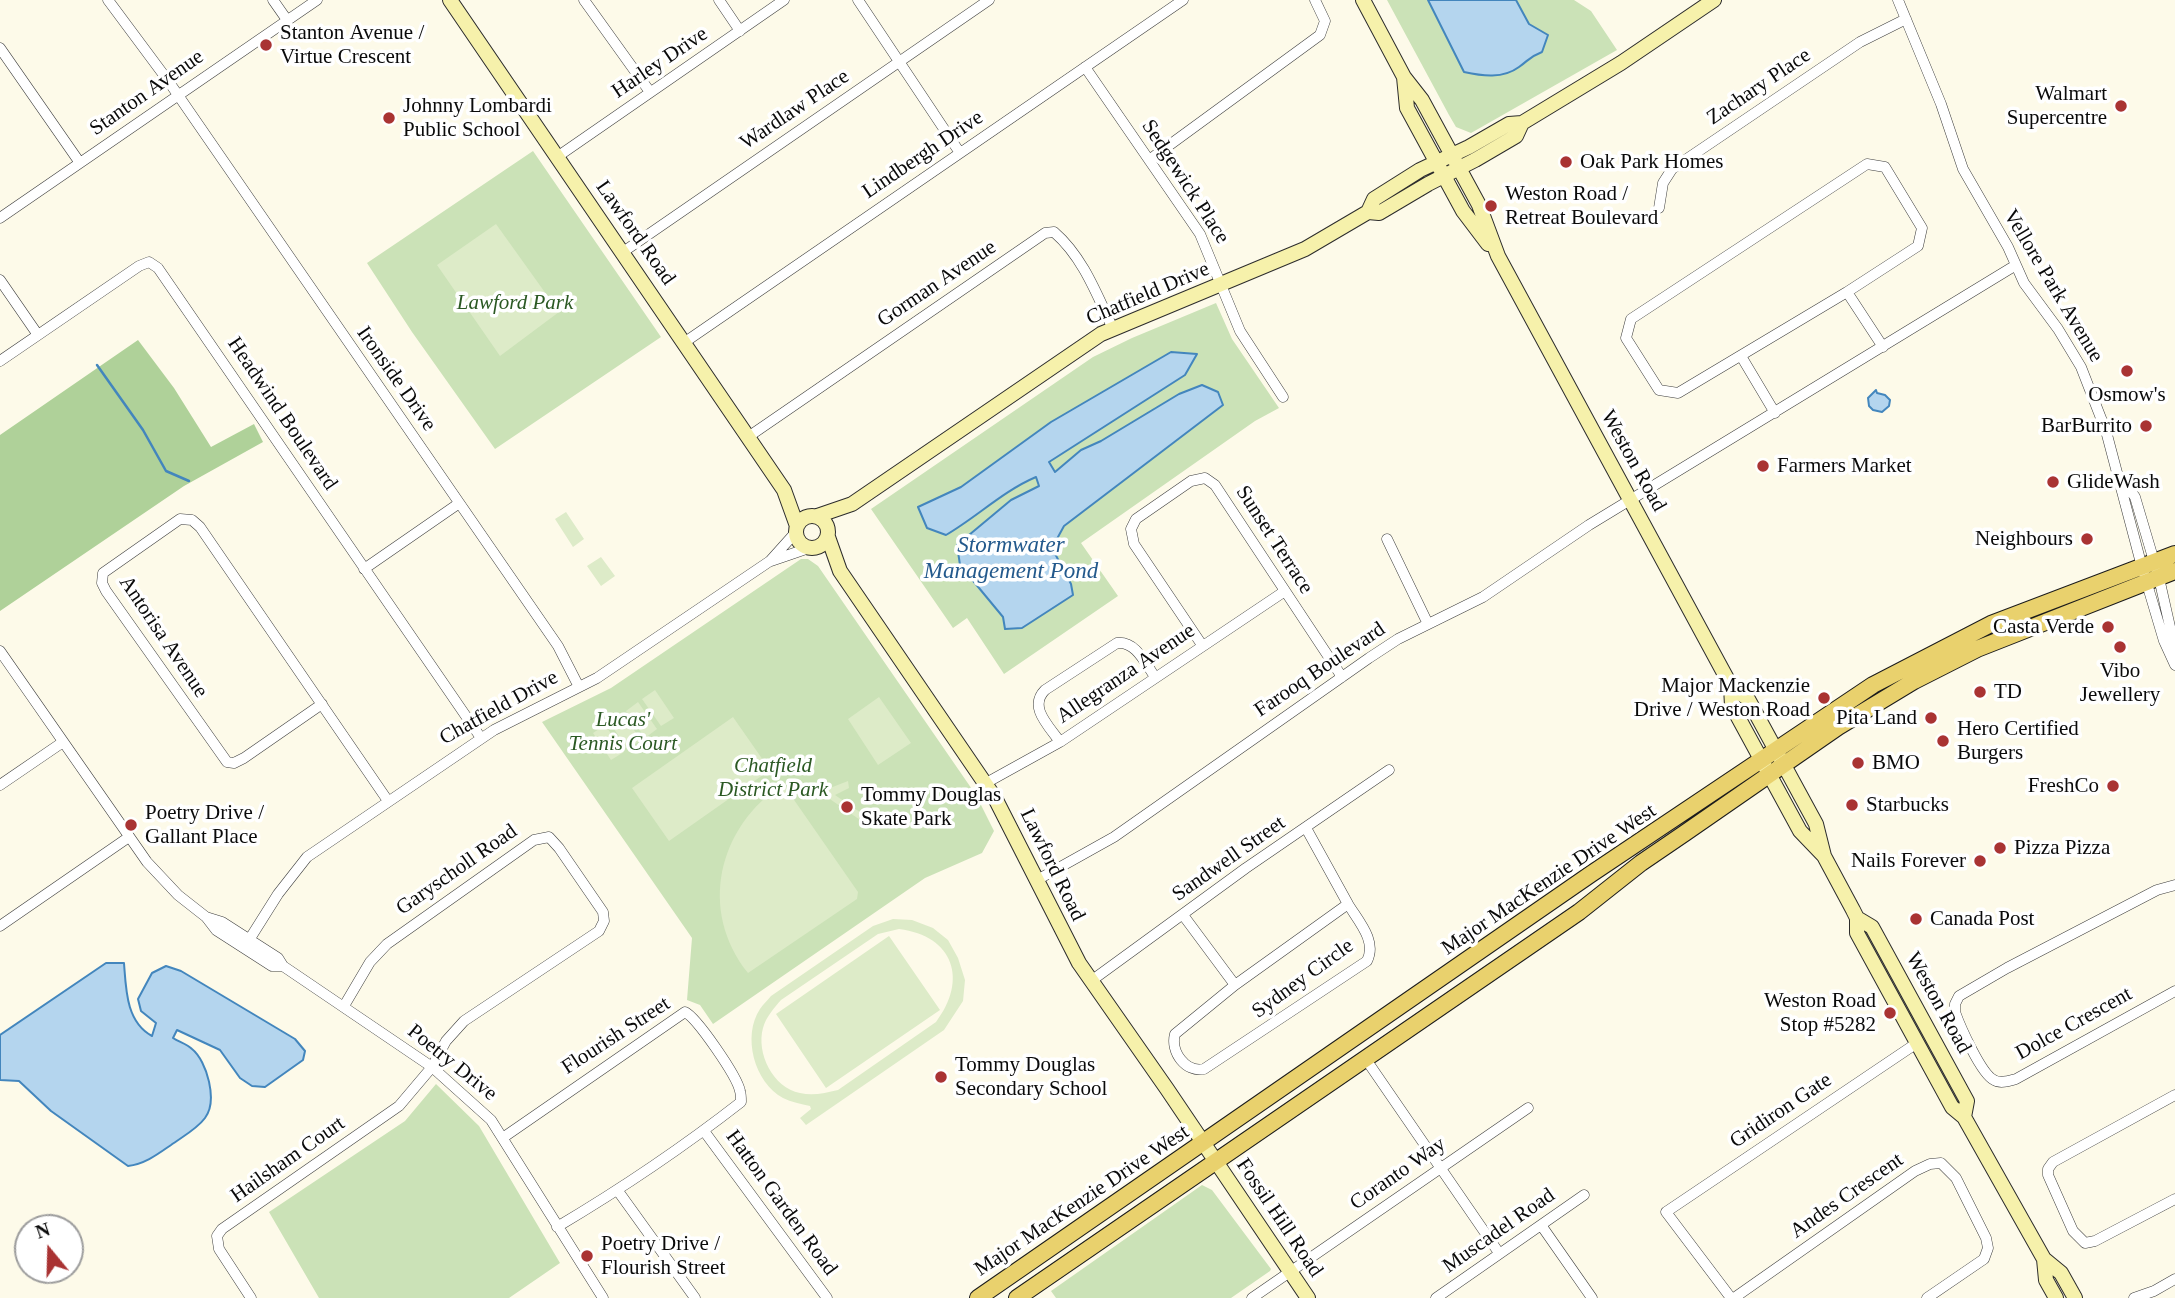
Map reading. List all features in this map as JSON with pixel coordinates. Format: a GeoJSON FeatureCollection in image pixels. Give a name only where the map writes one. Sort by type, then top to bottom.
{"type":"FeatureCollection","features":[{"type":"Feature","properties":{"kind":"main road","name":"Major MacKenzie Drive West"},"geometry":{"type":"LineString","coordinates":[[1017,1298],[1215,1162],[1369,1065],[1579,912],[1641,863],[1881,700],[1956,659],[2150,573],[2175,554]]}},
{"type":"Feature","properties":{"kind":"main road","name":"Major MacKenzie Drive West"},"geometry":{"type":"LineString","coordinates":[[978,1298],[1504,934],[1873,685],[1991,624],[2150,573],[2175,571]]}},
{"type":"Feature","properties":{"kind":"street","name":"Ironside Drive"},"geometry":{"type":"LineString","coordinates":[[108,0],[178,95],[558,646],[579,687]]}},
{"type":"Feature","properties":{"kind":"street"},"geometry":{"type":"LineString","coordinates":[[273,0],[287,20]]}},
{"type":"Feature","properties":{"kind":"street","name":"Stanton Avenue"},"geometry":{"type":"LineString","coordinates":[[0,218],[317,0]]}},
{"type":"Feature","properties":{"kind":"street","name":"Lawford Road"},"geometry":{"type":"LineString","coordinates":[[450,0],[784,490],[796,528]]}},
{"type":"Feature","properties":{"kind":"street"},"geometry":{"type":"LineString","coordinates":[[584,0],[650,92]]}},
{"type":"Feature","properties":{"kind":"street"},"geometry":{"type":"LineString","coordinates":[[719,0],[740,31]]}},
{"type":"Feature","properties":{"kind":"street","name":"Harley Drive"},"geometry":{"type":"LineString","coordinates":[[557,157],[784,0]]}},
{"type":"Feature","properties":{"kind":"street"},"geometry":{"type":"LineString","coordinates":[[858,0],[960,153]]}},
{"type":"Feature","properties":{"kind":"street","name":"Wardlaw Place"},"geometry":{"type":"LineString","coordinates":[[623,252],[989,0]]}},
{"type":"Feature","properties":{"kind":"street","name":"Lindbergh Drive"},"geometry":{"type":"LineString","coordinates":[[685,342],[1183,0]]}},
{"type":"Feature","properties":{"kind":"street"},"geometry":{"type":"LineString","coordinates":[[1149,160],[1320,35],[1325,22],[1315,0]]}},
{"type":"Feature","properties":{"kind":"street","name":"Weston Road"},"geometry":{"type":"LineString","coordinates":[[1363,0],[1404,77],[1422,100],[1479,205],[1498,256],[1731,686],[1732,706],[1777,770],[1800,831],[1824,856],[1857,918],[1857,933],[1952,1107],[1965,1117],[2044,1259],[2061,1273],[2075,1298]]}},
{"type":"Feature","properties":{"kind":"street","name":"Chatfield Drive"},"geometry":{"type":"LineString","coordinates":[[816,516],[852,504],[1080,346],[1113,329],[1305,249],[1368,212],[1379,213],[1508,124],[1522,123],[1621,63],[1714,0]]}},
{"type":"Feature","properties":{"kind":"street","name":"Vellore Park Avenue"},"geometry":{"type":"LineString","coordinates":[[1898,0],[1941,104],[1963,169],[2008,247],[2024,283],[2058,329],[2081,367],[2106,431],[2120,477],[2135,498],[2164,641],[2174,660]]}},
{"type":"Feature","properties":{"kind":"street","name":"Zachary Place"},"geometry":{"type":"LineString","coordinates":[[1659,208],[1663,183],[1672,169],[1860,42],[1906,19]]}},
{"type":"Feature","properties":{"kind":"street"},"geometry":{"type":"LineString","coordinates":[[0,48],[80,163]]}},
{"type":"Feature","properties":{"kind":"street","name":"Sedgewick Place"},"geometry":{"type":"LineString","coordinates":[[1085,67],[1200,234],[1240,331],[1283,397]]}},
{"type":"Feature","properties":{"kind":"street","name":"Weston Road"},"geometry":{"type":"LineString","coordinates":[[1404,77],[1407,108],[1463,211],[1498,256]]}},
{"type":"Feature","properties":{"kind":"street"},"geometry":{"type":"LineString","coordinates":[[1867,164],[1885,167],[1922,228],[1918,246],[1847,292],[1678,393],[1659,390],[1626,338],[1630,319],[1867,164]]}},
{"type":"Feature","properties":{"kind":"street","name":"Gorman Avenue"},"geometry":{"type":"LineString","coordinates":[[748,436],[1045,233],[1054,232],[1062,238],[1092,283],[1113,329]]}},
{"type":"Feature","properties":{"kind":"street","name":"Headwind Boulevard"},"geometry":{"type":"LineString","coordinates":[[0,361],[139,266],[149,262],[158,268],[481,738]]}},
{"type":"Feature","properties":{"kind":"street","name":"Farooq Boulevard"},"geometry":{"type":"LineString","coordinates":[[1037,880],[1114,837],[1398,639],[1483,597],[1589,525],[2016,265]]}},
{"type":"Feature","properties":{"kind":"street"},"geometry":{"type":"LineString","coordinates":[[0,280],[38,335]]}},
{"type":"Feature","properties":{"kind":"street"},"geometry":{"type":"LineString","coordinates":[[1847,292],[1883,347]]}},
{"type":"Feature","properties":{"kind":"street"},"geometry":{"type":"LineString","coordinates":[[1741,356],[1774,413]]}},
{"type":"Feature","properties":{"kind":"street","name":"Sunset Terrace"},"geometry":{"type":"LineString","coordinates":[[1202,645],[1134,544],[1131,528],[1136,519],[1191,481],[1205,478],[1215,485],[1342,677]]}},
{"type":"Feature","properties":{"kind":"street","name":"Lawford Road"},"geometry":{"type":"LineString","coordinates":[[784,490],[816,516]]}},
{"type":"Feature","properties":{"kind":"street"},"geometry":{"type":"LineString","coordinates":[[365,569],[458,504]]}},
{"type":"Feature","properties":{"kind":"street","name":"Chatfield Drive"},"geometry":{"type":"LineString","coordinates":[[828,536],[852,504]]}},
{"type":"Feature","properties":{"kind":"street"},"geometry":{"type":"LineString","coordinates":[[816,516],[826,523],[828,536],[822,545],[809,548],[799,541],[796,528],[805,517],[816,516]]}},
{"type":"Feature","properties":{"kind":"street","name":"Antorisa Avenue"},"geometry":{"type":"LineString","coordinates":[[322,704],[244,758],[234,763],[227,762],[106,591],[102,583],[103,573],[180,519],[192,520],[200,527],[322,704],[388,801]]}},
{"type":"Feature","properties":{"kind":"street","name":"Chatfield Drive"},"geometry":{"type":"LineString","coordinates":[[770,561],[796,528]]}},
{"type":"Feature","properties":{"kind":"street","name":"Lawford Road"},"geometry":{"type":"LineString","coordinates":[[828,536],[840,571],[986,783],[1066,940],[1091,981],[1203,1143]]}},
{"type":"Feature","properties":{"kind":"street"},"geometry":{"type":"LineString","coordinates":[[1387,539],[1428,624]]}},
{"type":"Feature","properties":{"kind":"street","name":"Lawford Road"},"geometry":{"type":"LineString","coordinates":[[809,548],[840,571]]}},
{"type":"Feature","properties":{"kind":"street","name":"Chatfield Drive"},"geometry":{"type":"LineString","coordinates":[[247,944],[278,894],[307,858],[481,738],[597,678],[770,561],[809,548]]}},
{"type":"Feature","properties":{"kind":"street","name":"Allegranza Avenue"},"geometry":{"type":"LineString","coordinates":[[986,783],[1060,742],[1284,591]]}},
{"type":"Feature","properties":{"kind":"street"},"geometry":{"type":"LineString","coordinates":[[1060,742],[1038,709],[1038,699],[1045,690],[1122,642],[1133,647],[1155,677]]}},
{"type":"Feature","properties":{"kind":"street","name":"Poetry Drive"},"geometry":{"type":"LineString","coordinates":[[0,651],[147,862],[178,895],[206,917],[216,930],[247,944],[272,967],[283,966],[432,1067],[491,1120],[603,1298]]}},
{"type":"Feature","properties":{"kind":"street"},"geometry":{"type":"LineString","coordinates":[[0,785],[63,742]]}},
{"type":"Feature","properties":{"kind":"street","name":"Sandwell Street"},"geometry":{"type":"LineString","coordinates":[[1091,981],[1389,770]]}},
{"type":"Feature","properties":{"kind":"street"},"geometry":{"type":"LineString","coordinates":[[1306,828],[1349,904]]}},
{"type":"Feature","properties":{"kind":"street"},"geometry":{"type":"LineString","coordinates":[[0,926],[129,837]]}},
{"type":"Feature","properties":{"kind":"street","name":"Garyscholl Road"},"geometry":{"type":"LineString","coordinates":[[344,1006],[370,962],[400,934],[534,840],[549,837],[603,912],[604,920],[599,931],[464,1021],[446,1041],[432,1067]]}},
{"type":"Feature","properties":{"kind":"street","name":"Dolce Crescent"},"geometry":{"type":"LineString","coordinates":[[2175,885],[2157,890],[1995,975],[1959,996],[1955,1012],[1985,1072],[1994,1080],[2004,1082],[2016,1079],[2175,991]]}},
{"type":"Feature","properties":{"kind":"street","name":"Sydney Circle"},"geometry":{"type":"LineString","coordinates":[[1349,904],[1370,941],[1371,951],[1367,961],[1204,1069],[1191,1069],[1175,1051],[1175,1034],[1235,985],[1349,904]]}},
{"type":"Feature","properties":{"kind":"street","name":"Sydney Circle"},"geometry":{"type":"LineString","coordinates":[[1183,915],[1235,985]]}},
{"type":"Feature","properties":{"kind":"street","name":"Weston Road"},"geometry":{"type":"LineString","coordinates":[[1857,918],[1872,927],[1967,1101],[1965,1117]]}},
{"type":"Feature","properties":{"kind":"street","name":"Flourish Street"},"geometry":{"type":"LineString","coordinates":[[504,1137],[685,1012],[697,1021],[735,1079],[741,1102],[618,1191],[557,1227]]}},
{"type":"Feature","properties":{"kind":"street","name":"Gridiron Gate"},"geometry":{"type":"LineString","coordinates":[[1732,1298],[1666,1212],[1917,1043]]}},
{"type":"Feature","properties":{"kind":"street"},"geometry":{"type":"LineString","coordinates":[[1369,1065],[1499,1253]]}},
{"type":"Feature","properties":{"kind":"street","name":"Hailsham Court"},"geometry":{"type":"LineString","coordinates":[[251,1298],[219,1249],[217,1236],[222,1229],[399,1106],[432,1067]]}},
{"type":"Feature","properties":{"kind":"street"},"geometry":{"type":"LineString","coordinates":[[2175,1096],[2065,1154],[2053,1162],[2048,1169],[2048,1175],[2073,1231],[2085,1243],[2095,1241],[2175,1199]]}},
{"type":"Feature","properties":{"kind":"street","name":"Coranto Way"},"geometry":{"type":"LineString","coordinates":[[1252,1298],[1528,1108]]}},
{"type":"Feature","properties":{"kind":"street","name":"Hatton Garden Road"},"geometry":{"type":"LineString","coordinates":[[704,1131],[827,1298]]}},
{"type":"Feature","properties":{"kind":"street","name":"Fossil Hill Road"},"geometry":{"type":"LineString","coordinates":[[1203,1143],[1308,1298]]}},
{"type":"Feature","properties":{"kind":"street","name":"Andes Crescent"},"geometry":{"type":"LineString","coordinates":[[1732,1298],[1915,1171],[1930,1164],[1941,1163],[1956,1178],[1986,1238],[1988,1248],[1984,1259],[1927,1298]]}},
{"type":"Feature","properties":{"kind":"street"},"geometry":{"type":"LineString","coordinates":[[618,1191],[695,1298]]}},
{"type":"Feature","properties":{"kind":"street","name":"Muscadel Road"},"geometry":{"type":"LineString","coordinates":[[1436,1298],[1584,1195]]}},
{"type":"Feature","properties":{"kind":"street"},"geometry":{"type":"LineString","coordinates":[[1541,1225],[1591,1298]]}},
{"type":"Feature","properties":{"kind":"street","name":"Weston Road"},"geometry":{"type":"LineString","coordinates":[[2044,1259],[2046,1280],[2056,1298]]}},
{"type":"Feature","properties":{"kind":"street"},"geometry":{"type":"LineString","coordinates":[[2134,1298],[2152,1295],[2175,1279]]}},
{"type":"Feature","properties":{"kind":"street"},"geometry":{"type":"LineString","coordinates":[[1449,1289],[1456,1298]]}},
{"type":"Feature","properties":{"kind":"green space"},"geometry":{"type":"Polygon","coordinates":[[[1387,0],[1574,0],[1591,11],[1617,50],[1471,133],[1456,127],[1387,0]]]}},
{"type":"Feature","properties":{"kind":"green space","name":"Lawford Park"},"geometry":{"type":"Polygon","coordinates":[[[533,151],[661,337],[495,449],[367,263],[533,151]]]}},
{"type":"Feature","properties":{"kind":"green space"},"geometry":{"type":"Polygon","coordinates":[[[496,224],[559,312],[500,356],[437,265],[496,224]]]}},
{"type":"Feature","properties":{"kind":"green space"},"geometry":{"type":"Polygon","coordinates":[[[1216,303],[1232,339],[1279,408],[1255,421],[1081,543],[1118,596],[1004,674],[967,618],[953,628],[871,509],[1093,357],[1216,303]]]}},
{"type":"Feature","properties":{"kind":"green space"},"geometry":{"type":"Polygon","coordinates":[[[138,340],[174,388],[211,447],[254,424],[263,442],[184,486],[0,611],[0,435],[138,340]]]}},
{"type":"Feature","properties":{"kind":"green space"},"geometry":{"type":"Polygon","coordinates":[[[566,512],[584,539],[573,547],[555,519],[566,512]]]}},
{"type":"Feature","properties":{"kind":"green space"},"geometry":{"type":"Polygon","coordinates":[[[601,557],[615,576],[601,586],[587,566],[601,557]]]}},
{"type":"Feature","properties":{"kind":"green space","name":"Chatfield District Park"},"geometry":{"type":"Polygon","coordinates":[[[801,559],[808,559],[818,566],[976,795],[994,831],[982,853],[925,878],[713,1024],[700,1005],[687,1000],[692,938],[542,722],[611,688],[801,559]]]}},
{"type":"Feature","properties":{"kind":"green space"},"geometry":{"type":"Polygon","coordinates":[[[655,690],[674,718],[661,726],[642,699],[655,690]]]}},
{"type":"Feature","properties":{"kind":"green space"},"geometry":{"type":"Polygon","coordinates":[[[879,697],[911,743],[878,765],[848,719],[879,697]]]}},
{"type":"Feature","properties":{"kind":"green space"},"geometry":{"type":"Polygon","coordinates":[[[638,702],[657,729],[645,738],[626,711],[638,702]]]}},
{"type":"Feature","properties":{"kind":"green space","name":"Lucas' Tennis Court"},"geometry":{"type":"Polygon","coordinates":[[[622,713],[641,740],[628,749],[609,722],[622,713]]]}},
{"type":"Feature","properties":{"kind":"green space"},"geometry":{"type":"Polygon","coordinates":[[[733,717],[770,770],[669,841],[632,788],[733,717]]]}},
{"type":"Feature","properties":{"kind":"green space"},"geometry":{"type":"Polygon","coordinates":[[[605,725],[624,752],[611,760],[593,733],[605,725]]]}},
{"type":"Feature","properties":{"kind":"green space","name":"Tommy Douglas Skate Park"},"geometry":{"type":"Polygon","coordinates":[[[848,781],[849,788],[835,795],[870,819],[866,824],[824,795],[825,790],[848,781]]]}},
{"type":"Feature","properties":{"kind":"green space"},"geometry":{"type":"Polygon","coordinates":[[[783,784],[858,892],[857,899],[748,973],[732,949],[723,923],[720,897],[722,871],[730,846],[743,823],[761,802],[783,784]]]}},
{"type":"Feature","properties":{"kind":"green space"},"geometry":{"type":"Polygon","coordinates":[[[893,919],[912,920],[933,928],[948,940],[958,958],[965,980],[963,1001],[944,1030],[806,1125],[800,1118],[811,1109],[810,1106],[783,1098],[773,1091],[758,1070],[752,1045],[755,1020],[761,1007],[771,996],[873,926],[893,919]],[[899,929],[878,934],[781,1000],[766,1020],[761,1038],[769,1068],[782,1084],[790,1090],[805,1094],[838,1090],[936,1022],[946,1006],[953,976],[950,962],[943,950],[918,933],[899,929]]]}},
{"type":"Feature","properties":{"kind":"green space"},"geometry":{"type":"Polygon","coordinates":[[[889,936],[940,1010],[826,1088],[776,1014],[889,936]]]}},
{"type":"Feature","properties":{"kind":"green space"},"geometry":{"type":"Polygon","coordinates":[[[436,1084],[479,1126],[560,1263],[509,1298],[319,1298],[269,1212],[405,1121],[436,1084]]]}},
{"type":"Feature","properties":{"kind":"green space"},"geometry":{"type":"Polygon","coordinates":[[[1202,1185],[1212,1190],[1270,1271],[1231,1298],[1056,1298],[1051,1291],[1202,1185]]]}},
{"type":"Feature","properties":{"kind":"water"},"geometry":{"type":"Polygon","coordinates":[[[1428,0],[1516,0],[1529,24],[1548,35],[1542,52],[1513,71],[1499,75],[1464,72],[1428,0]]]}},
{"type":"Feature","properties":{"kind":"water","name":"Stormwater Management Pond"},"geometry":{"type":"Polygon","coordinates":[[[1171,352],[1197,354],[1185,375],[1049,462],[1055,472],[1081,450],[1101,441],[1179,394],[1202,385],[1218,392],[1223,405],[1064,526],[1052,548],[1071,584],[1073,595],[1022,628],[1005,629],[1003,617],[960,565],[957,545],[1011,500],[1039,486],[1036,477],[1012,489],[946,535],[927,528],[918,507],[961,487],[1051,422],[1171,352]]]}},
{"type":"Feature","properties":{"kind":"water"},"geometry":{"type":"Polygon","coordinates":[[[1876,390],[1890,400],[1889,406],[1882,412],[1869,406],[1868,398],[1876,390]]]}},
{"type":"Feature","properties":{"kind":"water"},"geometry":{"type":"Polygon","coordinates":[[[106,963],[124,963],[132,1014],[143,1030],[152,1036],[156,1023],[141,1011],[138,999],[152,973],[166,966],[181,971],[295,1039],[305,1051],[303,1060],[265,1087],[252,1086],[240,1078],[220,1050],[177,1030],[173,1038],[192,1049],[206,1072],[211,1092],[209,1111],[202,1122],[184,1136],[151,1158],[128,1166],[51,1111],[19,1081],[0,1080],[0,1035],[106,963]]]}},
{"type":"Feature","properties":{"kind":"waterway"},"geometry":{"type":"LineString","coordinates":[[97,365],[143,430],[166,471],[189,481]]}},
{"type":"Feature","properties":{"kind":"place","name":"Stanton Avenue / Virtue Crescent"},"geometry":{"type":"Point","coordinates":[266,45]}},
{"type":"Feature","properties":{"kind":"place","name":"Walmart Supercentre"},"geometry":{"type":"Point","coordinates":[2121,106]}},
{"type":"Feature","properties":{"kind":"place","name":"Johnny Lombardi Public School"},"geometry":{"type":"Point","coordinates":[389,118]}},
{"type":"Feature","properties":{"kind":"place","name":"Oak Park Homes"},"geometry":{"type":"Point","coordinates":[1566,162]}},
{"type":"Feature","properties":{"kind":"place","name":"Weston Road / Retreat Boulevard"},"geometry":{"type":"Point","coordinates":[1491,206]}},
{"type":"Feature","properties":{"kind":"place","name":"Osmow's"},"geometry":{"type":"Point","coordinates":[2127,371]}},
{"type":"Feature","properties":{"kind":"place","name":"BarBurrito"},"geometry":{"type":"Point","coordinates":[2146,426]}},
{"type":"Feature","properties":{"kind":"place","name":"Farmers Market"},"geometry":{"type":"Point","coordinates":[1763,466]}},
{"type":"Feature","properties":{"kind":"place","name":"GlideWash"},"geometry":{"type":"Point","coordinates":[2053,482]}},
{"type":"Feature","properties":{"kind":"place","name":"Neighbours"},"geometry":{"type":"Point","coordinates":[2087,539]}},
{"type":"Feature","properties":{"kind":"place","name":"Casta Verde"},"geometry":{"type":"Point","coordinates":[2108,627]}},
{"type":"Feature","properties":{"kind":"place","name":"Vibo Jewellery"},"geometry":{"type":"Point","coordinates":[2120,647]}},
{"type":"Feature","properties":{"kind":"place","name":"TD"},"geometry":{"type":"Point","coordinates":[1980,692]}},
{"type":"Feature","properties":{"kind":"place","name":"Major Mackenzie Drive / Weston Road"},"geometry":{"type":"Point","coordinates":[1824,698]}},
{"type":"Feature","properties":{"kind":"place","name":"Pita Land"},"geometry":{"type":"Point","coordinates":[1931,718]}},
{"type":"Feature","properties":{"kind":"place","name":"Hero Certified Burgers"},"geometry":{"type":"Point","coordinates":[1943,741]}},
{"type":"Feature","properties":{"kind":"place","name":"BMO"},"geometry":{"type":"Point","coordinates":[1858,763]}},
{"type":"Feature","properties":{"kind":"place","name":"FreshCo"},"geometry":{"type":"Point","coordinates":[2113,786]}},
{"type":"Feature","properties":{"kind":"place","name":"Starbucks"},"geometry":{"type":"Point","coordinates":[1852,805]}},
{"type":"Feature","properties":{"kind":"place","name":"Tommy Douglas Skate Park"},"geometry":{"type":"Point","coordinates":[847,807]}},
{"type":"Feature","properties":{"kind":"place","name":"Poetry Drive / Gallant Place"},"geometry":{"type":"Point","coordinates":[131,825]}},
{"type":"Feature","properties":{"kind":"place","name":"Pizza Pizza"},"geometry":{"type":"Point","coordinates":[2000,848]}},
{"type":"Feature","properties":{"kind":"place","name":"Nails Forever"},"geometry":{"type":"Point","coordinates":[1980,861]}},
{"type":"Feature","properties":{"kind":"place","name":"Canada Post"},"geometry":{"type":"Point","coordinates":[1916,919]}},
{"type":"Feature","properties":{"kind":"place","name":"Weston Road Stop #5282"},"geometry":{"type":"Point","coordinates":[1890,1013]}},
{"type":"Feature","properties":{"kind":"place","name":"Tommy Douglas Secondary School"},"geometry":{"type":"Point","coordinates":[941,1077]}},
{"type":"Feature","properties":{"kind":"place","name":"Poetry Drive / Flourish Street"},"geometry":{"type":"Point","coordinates":[587,1256]}}]}
